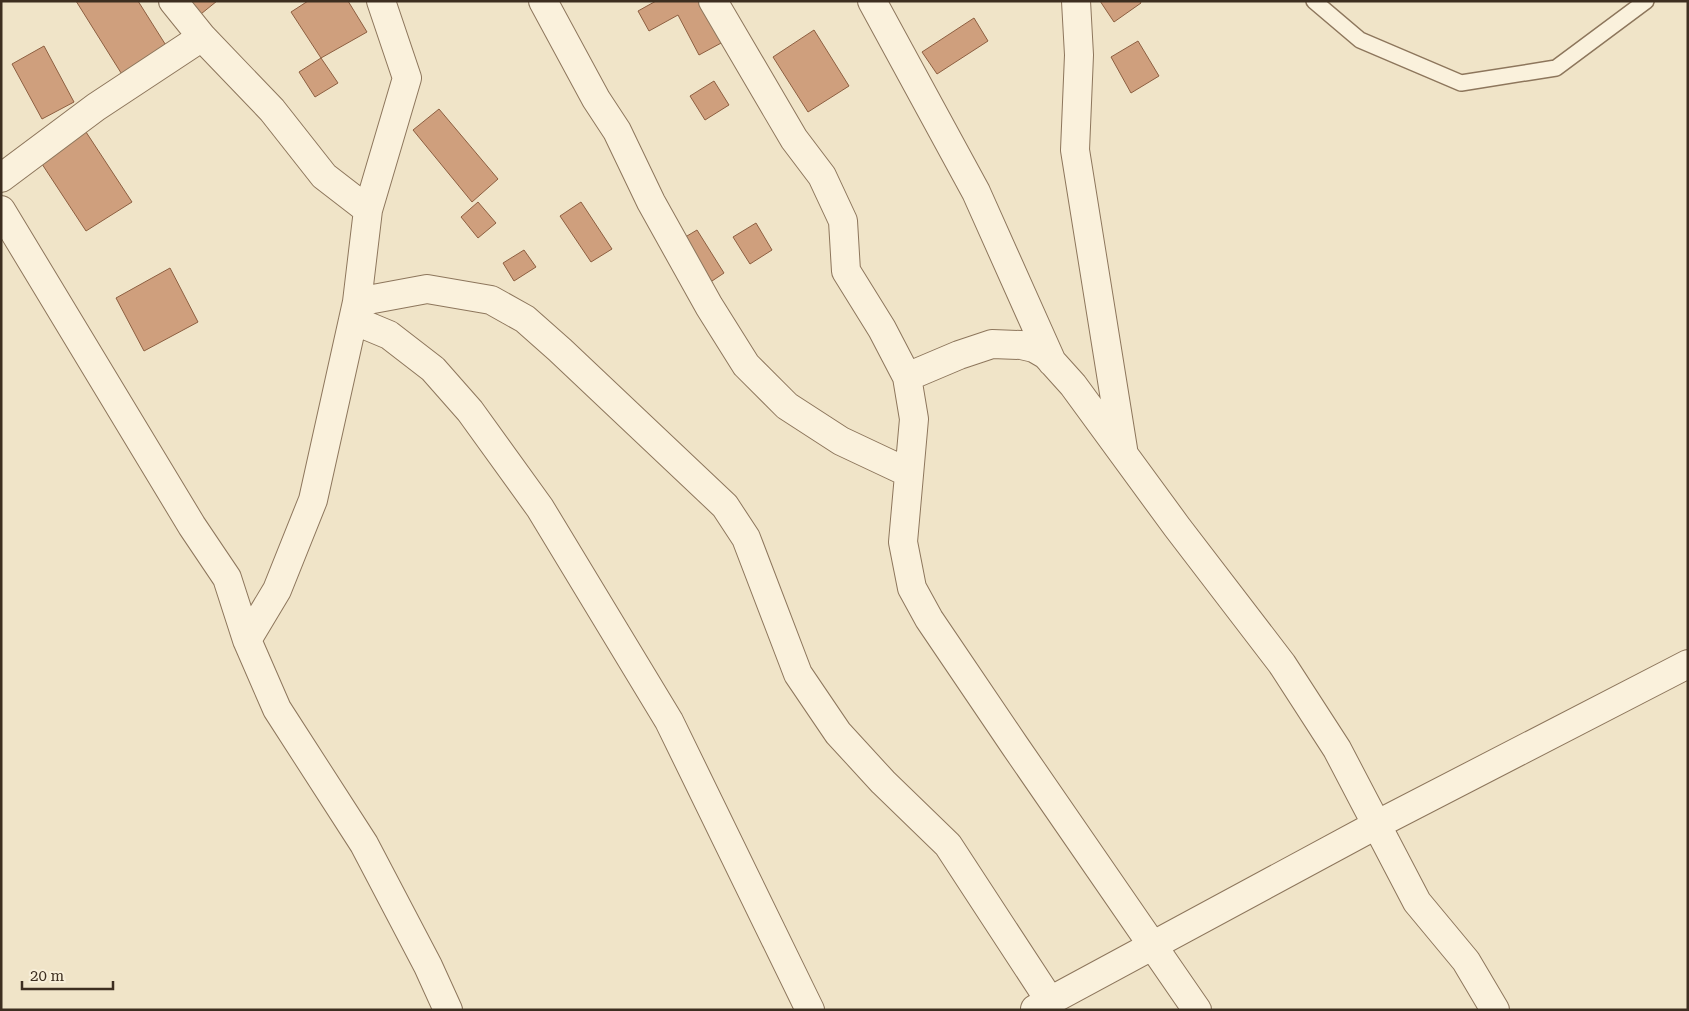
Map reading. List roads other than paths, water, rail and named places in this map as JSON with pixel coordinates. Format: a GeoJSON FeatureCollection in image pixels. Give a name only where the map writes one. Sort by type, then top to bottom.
{"type":"FeatureCollection","features":[{"type":"Feature","properties":{"kind":"street"},"geometry":{"type":"LineString","coordinates":[[173,1],[202,37],[272,110],[324,176],[368,210]]}},
{"type":"Feature","properties":{"kind":"street"},"geometry":{"type":"LineString","coordinates":[[247,640],[278,590],[313,500],[355,311],[368,210],[407,78],[381,1]]}},
{"type":"Feature","properties":{"kind":"street"},"geometry":{"type":"LineString","coordinates":[[543,1],[596,99],[618,131],[651,202],[709,306],[746,364],[787,406],[841,441],[909,474]]}},
{"type":"Feature","properties":{"kind":"street"},"geometry":{"type":"LineString","coordinates":[[713,1],[794,139],[822,176],[843,221],[846,272],[882,328],[908,377],[914,419],[903,542],[912,588],[929,619],[1152,946],[1198,1010]]}},
{"type":"Feature","properties":{"kind":"street"},"geometry":{"type":"LineString","coordinates":[[872,1],[976,192],[1052,362]]}},
{"type":"Feature","properties":{"kind":"street"},"geometry":{"type":"LineString","coordinates":[[1076,1],[1079,55],[1075,150],[1124,453]]}},
{"type":"Feature","properties":{"kind":"street"},"geometry":{"type":"LineString","coordinates":[[1,178],[96,107],[202,37]]}},
{"type":"Feature","properties":{"kind":"street"},"geometry":{"type":"LineString","coordinates":[[1,210],[192,526],[227,578],[247,640],[276,710],[364,844],[428,966],[448,1010]]}},
{"type":"Feature","properties":{"kind":"street"},"geometry":{"type":"LineString","coordinates":[[355,311],[427,289],[491,300],[525,319],[725,506],[746,538],[798,674],[838,733],[883,782],[948,845],[1041,1005],[1376,825],[1688,664]]}},
{"type":"Feature","properties":{"kind":"street"},"geometry":{"type":"LineString","coordinates":[[355,311],[433,369],[470,411],[540,508],[669,720],[810,1010]]}},
{"type":"Feature","properties":{"kind":"street"},"geometry":{"type":"LineString","coordinates":[[908,377],[958,355],[992,344],[1021,344],[1034,348],[1052,362],[1073,386],[1177,527],[1282,664],[1337,750],[1418,902],[1466,961],[1495,1010]]}},
{"type":"Feature","properties":{"kind":"lane"},"geometry":{"type":"LineString","coordinates":[[1314,1],[1360,40],[1461,83],[1556,68],[1646,1]]}}]}
